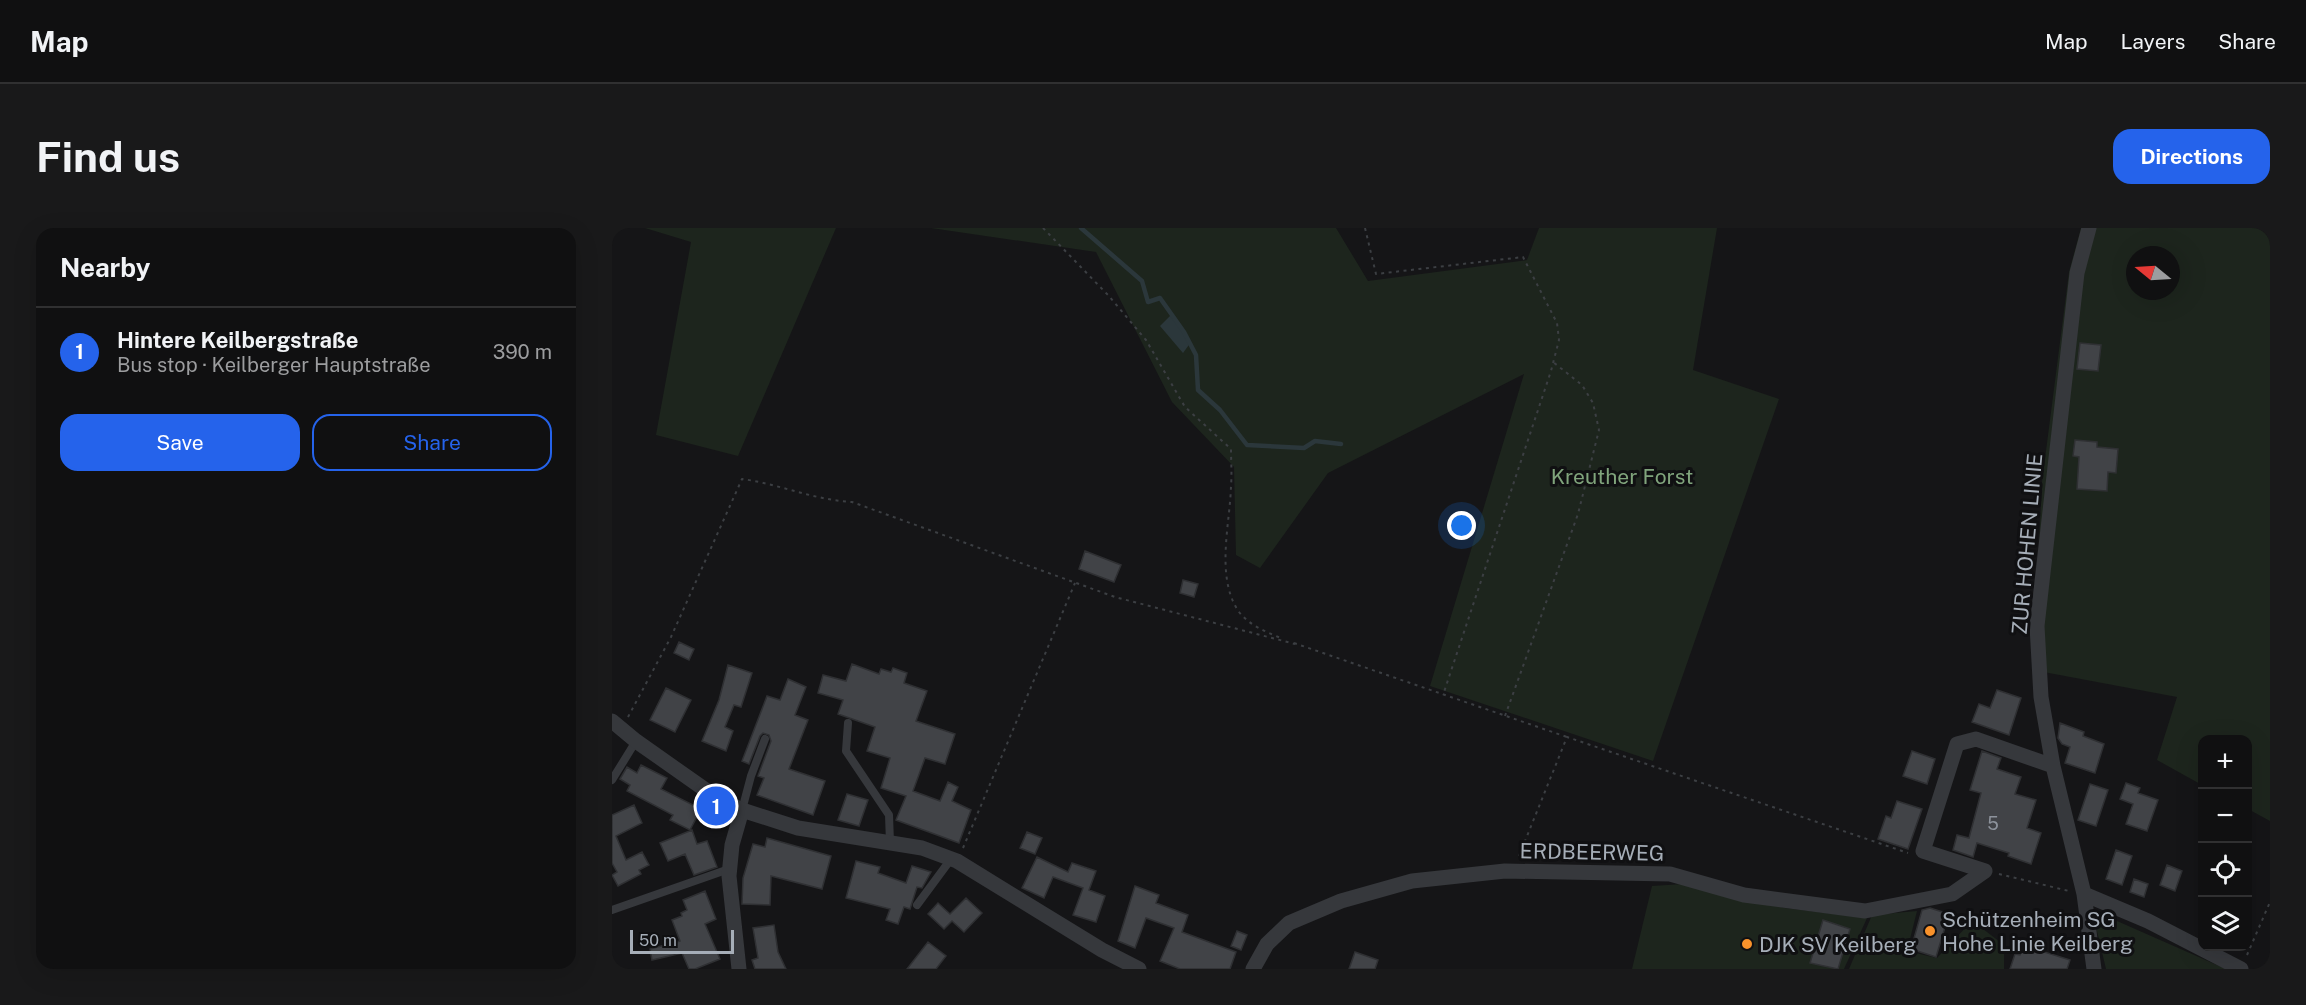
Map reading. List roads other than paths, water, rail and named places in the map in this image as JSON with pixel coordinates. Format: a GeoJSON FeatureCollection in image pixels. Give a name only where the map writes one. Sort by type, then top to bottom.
{"type":"FeatureCollection","features":[{"type":"Feature","properties":{"kind":"street","name":"ZUR HOHEN LINIE"},"geometry":{"type":"LineString","coordinates":[[2089,228],[2077,273],[2037,626],[2041,697],[2054,766],[2084,894],[2094,969]]}},
{"type":"Feature","properties":{"kind":"street"},"geometry":{"type":"LineString","coordinates":[[617,725],[717,798],[742,810],[798,828],[922,848],[954,860],[1102,950],[1139,969]]}},
{"type":"Feature","properties":{"kind":"street","name":"ERDBEERWEG"},"geometry":{"type":"LineString","coordinates":[[1253,969],[1267,944],[1289,923],[1341,902],[1412,881],[1505,871],[1513,873],[1670,874],[1744,895],[1865,911],[1952,894],[1985,871],[1923,851],[1957,744],[1976,739],[2054,766]]}},
{"type":"Feature","properties":{"kind":"street"},"geometry":{"type":"LineString","coordinates":[[740,969],[729,876],[732,845],[742,810]]}},
{"type":"Feature","properties":{"kind":"street"},"geometry":{"type":"LineString","coordinates":[[2084,894],[2243,964]]}},
{"type":"Feature","properties":{"kind":"lane"},"geometry":{"type":"LineString","coordinates":[[848,723],[846,751],[889,815],[890,843]]}},
{"type":"Feature","properties":{"kind":"lane"},"geometry":{"type":"LineString","coordinates":[[742,810],[751,776],[765,740]]}},
{"type":"Feature","properties":{"kind":"lane"},"geometry":{"type":"LineString","coordinates":[[612,780],[636,741]]}},
{"type":"Feature","properties":{"kind":"lane"},"geometry":{"type":"LineString","coordinates":[[917,905],[954,860]]}},
{"type":"Feature","properties":{"kind":"lane"},"geometry":{"type":"LineString","coordinates":[[612,910],[731,868]]}},
{"type":"Feature","properties":{"kind":"waterway"},"geometry":{"type":"LineString","coordinates":[[1081,228],[1142,281],[1148,302],[1160,298],[1184,332],[1196,355],[1198,390],[1220,410],[1247,445],[1304,448],[1315,441],[1341,444]]}},
{"type":"Feature","properties":{"kind":"place","name":"Hintere Keilbergstraße"},"geometry":{"type":"Point","coordinates":[716,806]}},
{"type":"Feature","properties":{"kind":"place","name":"Schützenheim SG Hohe Linie Keilberg"},"geometry":{"type":"Point","coordinates":[1930,931]}},
{"type":"Feature","properties":{"kind":"place","name":"DJK SV Keilberg"},"geometry":{"type":"Point","coordinates":[1747,944]}},
{"type":"Feature","properties":{"kind":"park label","name":"Kreuther Forst"},"geometry":{"type":"Point","coordinates":[1622,476]}}]}
